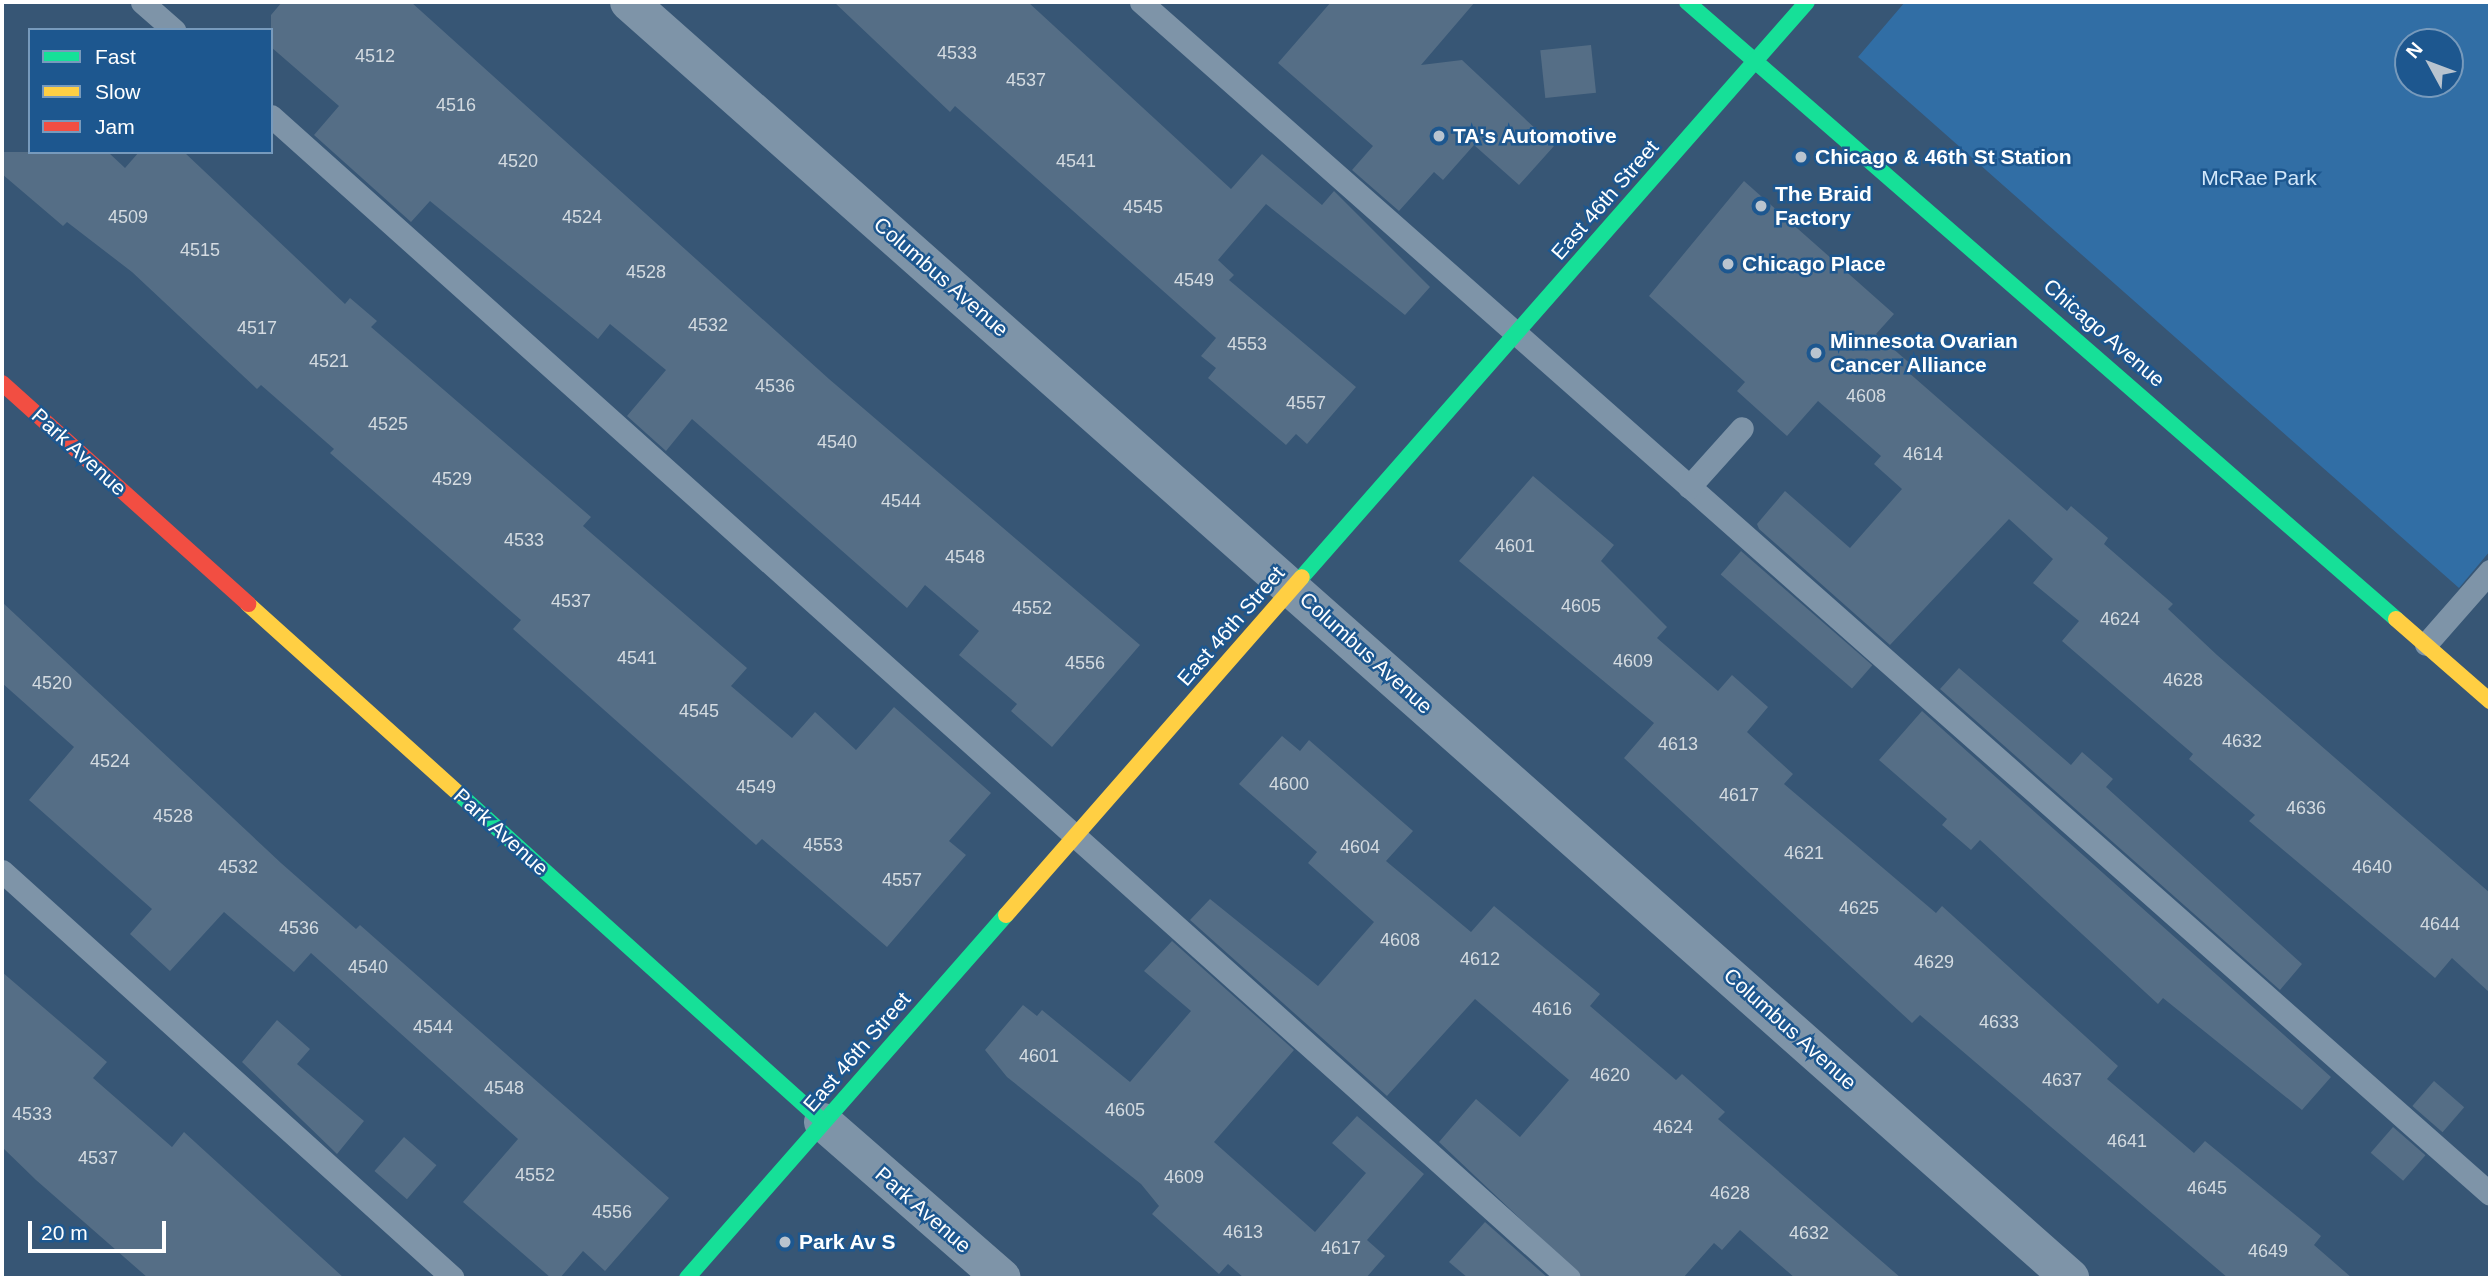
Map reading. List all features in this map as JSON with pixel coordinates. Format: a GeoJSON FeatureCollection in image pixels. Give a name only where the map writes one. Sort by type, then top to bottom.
{"type":"FeatureCollection","features":[{"type":"Feature","properties":{"kind":"street","name":"Columbus Avenue"},"geometry":{"type":"LineString","coordinates":[[629,2],[1293,587],[2070,1278]]}},
{"type":"Feature","properties":{"kind":"street","name":"Chicago Avenue"},"geometry":{"type":"LineString","coordinates":[[1687,2],[2490,701]]}},
{"type":"Feature","properties":{"kind":"street","name":"East 46th Street"},"geometry":{"type":"LineString","coordinates":[[687,1278],[1807,2]]}},
{"type":"Feature","properties":{"kind":"street","name":"Park Avenue"},"geometry":{"type":"LineString","coordinates":[[2,383],[823,1122],[1002,1278]]}},
{"type":"Feature","properties":{"kind":"lane"},"geometry":{"type":"LineString","coordinates":[[142,2],[172,28]]}},
{"type":"Feature","properties":{"kind":"lane"},"geometry":{"type":"LineString","coordinates":[[1141,2],[2490,1194]]}},
{"type":"Feature","properties":{"kind":"lane"},"geometry":{"type":"LineString","coordinates":[[273,119],[1036,796],[1073,837],[1569,1278]]}},
{"type":"Feature","properties":{"kind":"lane"},"geometry":{"type":"LineString","coordinates":[[1689,487],[1742,428]]}},
{"type":"Feature","properties":{"kind":"lane"},"geometry":{"type":"LineString","coordinates":[[2426,644],[2490,571]]}},
{"type":"Feature","properties":{"kind":"lane"},"geometry":{"type":"LineString","coordinates":[[2,871],[453,1278]]}},
{"type":"Feature","properties":{"kind":"green space","name":"McRae Park"},"geometry":{"type":"Polygon","coordinates":[[[1905,2],[2490,2],[2490,551],[2459,588],[1858,57],[1905,2]]]}},
{"type":"Feature","properties":{"kind":"building"},"geometry":{"type":"Polygon","coordinates":[[[282,2],[411,2],[829,379],[1140,645],[1052,747],[1011,711],[1017,704],[959,655],[979,631],[925,585],[907,608],[692,419],[666,451],[627,416],[666,370],[610,324],[598,339],[430,201],[411,222],[314,135],[339,106],[273,49],[271,15],[282,2]]]}},
{"type":"Feature","properties":{"kind":"building"},"geometry":{"type":"Polygon","coordinates":[[[834,2],[1028,2],[1231,189],[1262,154],[1322,205],[1334,191],[1430,287],[1405,315],[1266,204],[1218,260],[1234,275],[1229,280],[1356,387],[1307,444],[1296,434],[1286,445],[1208,378],[1216,368],[1201,356],[1216,338],[955,106],[950,112],[834,2]]]}},
{"type":"Feature","properties":{"kind":"building"},"geometry":{"type":"Polygon","coordinates":[[[1331,2],[1475,2],[1421,65],[1462,60],[1554,146],[1519,185],[1474,145],[1443,180],[1434,172],[1399,211],[1352,170],[1373,146],[1278,63],[1331,2]]]}},
{"type":"Feature","properties":{"kind":"building"},"geometry":{"type":"Polygon","coordinates":[[[1591,45],[1596,93],[1545,98],[1540,50],[1591,45]]]}},
{"type":"Feature","properties":{"kind":"building"},"geometry":{"type":"Polygon","coordinates":[[[2,152],[110,154],[125,168],[137,154],[186,154],[345,304],[350,298],[377,321],[371,327],[591,517],[583,526],[747,668],[731,686],[792,738],[815,712],[856,750],[894,707],[991,793],[949,841],[966,855],[887,947],[762,839],[756,845],[513,629],[521,620],[330,453],[334,449],[261,385],[257,389],[132,272],[67,222],[63,226],[2,174],[2,152]]]}},
{"type":"Feature","properties":{"kind":"building"},"geometry":{"type":"Polygon","coordinates":[[[1744,181],[1894,314],[1876,334],[1913,366],[1908,372],[2067,511],[2071,506],[2108,538],[2104,544],[2173,604],[2168,609],[2217,655],[2490,893],[2490,993],[2452,958],[2435,978],[2249,821],[2255,815],[2189,759],[2193,754],[2062,641],[2079,621],[2033,583],[2053,559],[2009,519],[1890,645],[1759,529],[1757,524],[1785,491],[1850,548],[1902,489],[1874,464],[1881,456],[1818,401],[1787,436],[1737,391],[1745,382],[1649,296],[1744,181]]]}},
{"type":"Feature","properties":{"kind":"building"},"geometry":{"type":"Polygon","coordinates":[[[1533,476],[1614,545],[1601,561],[1667,627],[1657,638],[1718,691],[1732,675],[1768,707],[1747,732],[1793,774],[1784,784],[1936,913],[1942,906],[2118,1066],[2107,1079],[2194,1153],[2205,1141],[2321,1236],[2314,1245],[2352,1278],[2228,1278],[1920,1015],[1912,1023],[1624,758],[1654,723],[1459,561],[1533,476]]]}},
{"type":"Feature","properties":{"kind":"building"},"geometry":{"type":"Polygon","coordinates":[[[1741,551],[1872,665],[1852,689],[1721,574],[1741,551]]]}},
{"type":"Feature","properties":{"kind":"building"},"geometry":{"type":"Polygon","coordinates":[[[2,602],[281,863],[356,929],[360,925],[669,1198],[605,1271],[583,1251],[560,1278],[551,1278],[463,1202],[518,1139],[311,953],[294,972],[224,912],[170,971],[130,934],[152,909],[29,800],[74,747],[2,683],[2,602]]]}},
{"type":"Feature","properties":{"kind":"building"},"geometry":{"type":"Polygon","coordinates":[[[1959,668],[2071,765],[2082,752],[2113,779],[2106,787],[2302,964],[2280,990],[1940,689],[1959,668]]]}},
{"type":"Feature","properties":{"kind":"building"},"geometry":{"type":"Polygon","coordinates":[[[1922,711],[2331,1077],[2302,1110],[2163,998],[2158,1004],[1980,840],[1971,850],[1942,825],[1947,819],[1879,760],[1922,711]]]}},
{"type":"Feature","properties":{"kind":"building"},"geometry":{"type":"Polygon","coordinates":[[[1282,736],[1300,751],[1309,740],[1413,831],[1386,861],[1471,932],[1494,906],[1600,994],[1590,1006],[1676,1080],[1682,1074],[1725,1112],[1718,1119],[1901,1278],[1795,1278],[1740,1230],[1722,1250],[1714,1243],[1683,1278],[1583,1278],[1439,1142],[1476,1099],[1520,1137],[1569,1080],[1475,999],[1387,1096],[1190,920],[1210,899],[1318,986],[1374,922],[1308,863],[1317,852],[1239,784],[1282,736]]]}},
{"type":"Feature","properties":{"kind":"building"},"geometry":{"type":"Polygon","coordinates":[[[1172,941],[1294,1050],[1214,1142],[1315,1232],[1366,1173],[1332,1143],[1357,1116],[1424,1174],[1367,1240],[1385,1256],[1366,1278],[1244,1278],[1228,1264],[1219,1274],[1152,1214],[1159,1206],[1141,1184],[1007,1077],[985,1050],[1023,1005],[1037,1016],[1042,1010],[1130,1082],[1191,1011],[1144,971],[1172,941]]]}},
{"type":"Feature","properties":{"kind":"building"},"geometry":{"type":"Polygon","coordinates":[[[2,972],[107,1062],[93,1078],[172,1147],[184,1132],[344,1278],[148,1278],[36,1180],[2,1147],[2,972]]]}},
{"type":"Feature","properties":{"kind":"building"},"geometry":{"type":"Polygon","coordinates":[[[277,1020],[310,1049],[297,1064],[364,1121],[337,1154],[242,1062],[277,1020]]]}},
{"type":"Feature","properties":{"kind":"building"},"geometry":{"type":"Polygon","coordinates":[[[2434,1081],[2464,1107],[2443,1132],[2412,1106],[2434,1081]]]}},
{"type":"Feature","properties":{"kind":"building"},"geometry":{"type":"Polygon","coordinates":[[[2393,1127],[2425,1155],[2403,1181],[2371,1153],[2393,1127]]]}},
{"type":"Feature","properties":{"kind":"building"},"geometry":{"type":"Polygon","coordinates":[[[404,1137],[436,1165],[407,1199],[374,1171],[404,1137]]]}},
{"type":"Feature","properties":{"kind":"building"},"geometry":{"type":"Polygon","coordinates":[[[1485,1222],[1548,1278],[1468,1278],[1449,1262],[1485,1222]]]}},
{"type":"Feature","properties":{"kind":"traffic: fast"},"geometry":{"type":"LineString","coordinates":[[1687,2],[2396,619]]}},
{"type":"Feature","properties":{"kind":"traffic: fast"},"geometry":{"type":"LineString","coordinates":[[1302,577],[1807,2]]}},
{"type":"Feature","properties":{"kind":"traffic: fast"},"geometry":{"type":"LineString","coordinates":[[458,793],[823,1122]]}},
{"type":"Feature","properties":{"kind":"traffic: fast"},"geometry":{"type":"LineString","coordinates":[[687,1278],[1006,915]]}},
{"type":"Feature","properties":{"kind":"traffic: slow"},"geometry":{"type":"LineString","coordinates":[[1006,915],[1302,577]]}},
{"type":"Feature","properties":{"kind":"traffic: slow"},"geometry":{"type":"LineString","coordinates":[[248,604],[458,793]]}},
{"type":"Feature","properties":{"kind":"traffic: slow"},"geometry":{"type":"LineString","coordinates":[[2396,619],[2490,701]]}},
{"type":"Feature","properties":{"kind":"traffic: jam"},"geometry":{"type":"LineString","coordinates":[[2,383],[248,604]]}},
{"type":"Feature","properties":{"kind":"place","name":"TA's Automotive"},"geometry":{"type":"Point","coordinates":[1439,136]}},
{"type":"Feature","properties":{"kind":"place","name":"Chicago & 46th St Station"},"geometry":{"type":"Point","coordinates":[1801,157]}},
{"type":"Feature","properties":{"kind":"place","name":"The Braid Factory"},"geometry":{"type":"Point","coordinates":[1761,206]}},
{"type":"Feature","properties":{"kind":"place","name":"Chicago Place"},"geometry":{"type":"Point","coordinates":[1728,264]}},
{"type":"Feature","properties":{"kind":"place","name":"Minnesota Ovarian Cancer Alliance"},"geometry":{"type":"Point","coordinates":[1816,353]}},
{"type":"Feature","properties":{"kind":"place","name":"Park Av S"},"geometry":{"type":"Point","coordinates":[785,1242]}}]}
